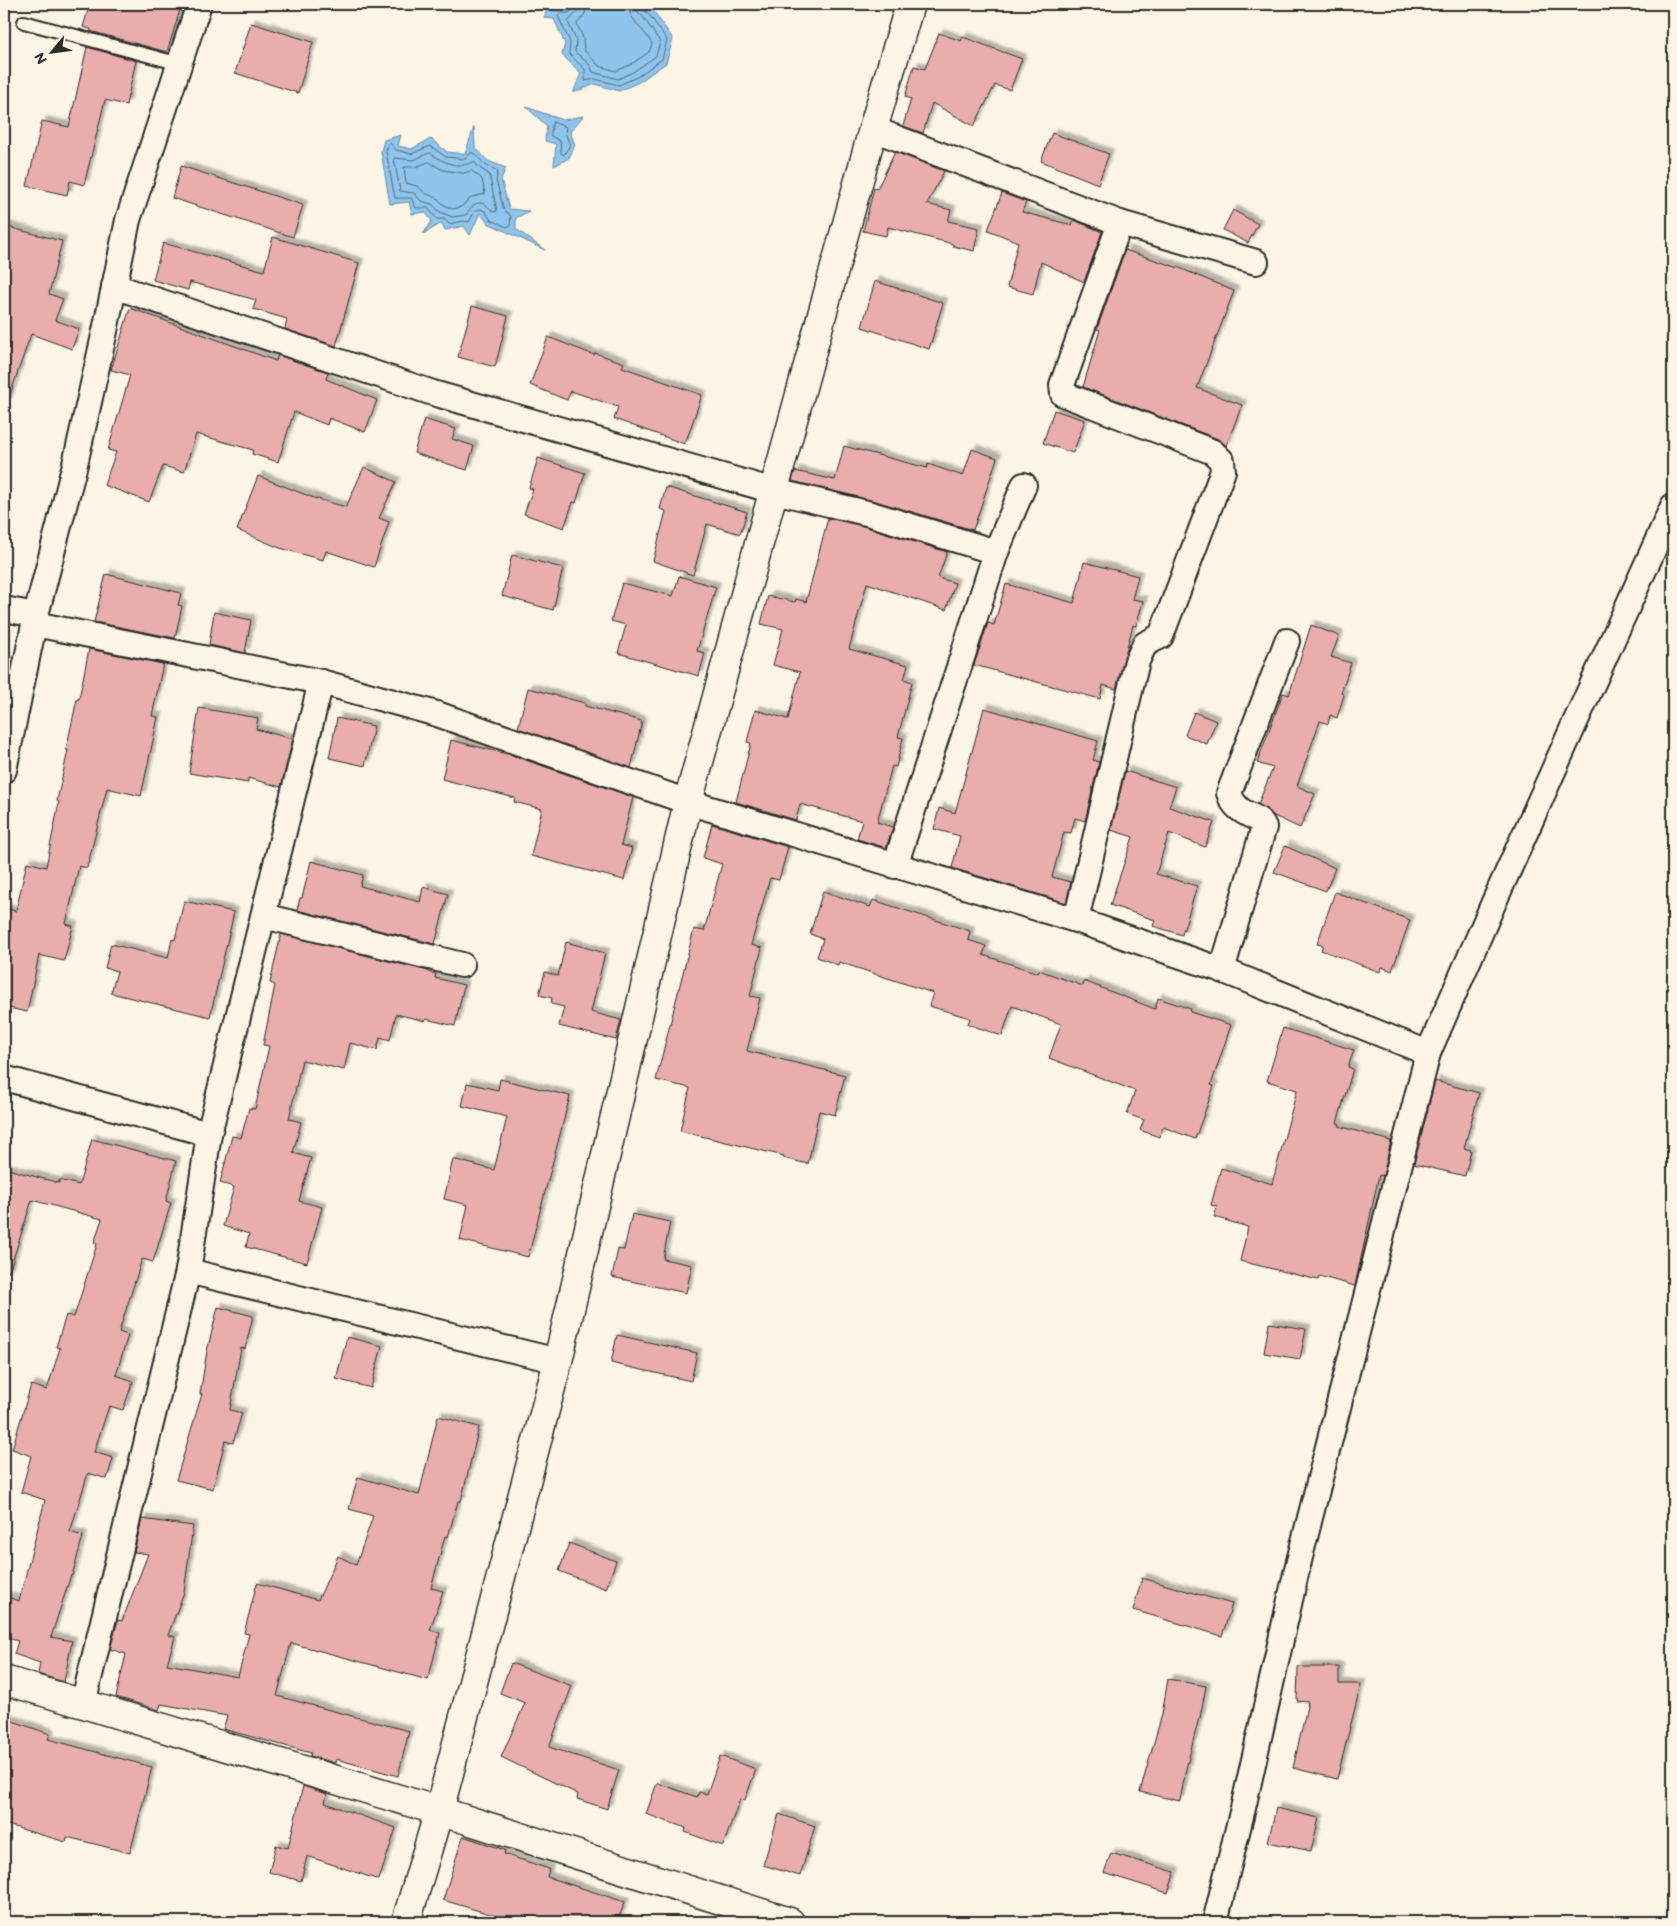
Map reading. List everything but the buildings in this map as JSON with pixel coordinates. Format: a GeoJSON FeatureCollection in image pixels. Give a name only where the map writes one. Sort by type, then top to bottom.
{"type":"FeatureCollection","features":[{"type":"Feature","properties":{"kind":"street"},"geometry":{"type":"LineString","coordinates":[[4,770],[35,620],[75,464],[128,220],[199,4]]}},
{"type":"Feature","properties":{"kind":"street"},"geometry":{"type":"LineString","coordinates":[[406,1922],[439,1811],[558,1361],[688,802],[873,129],[910,4]]}},
{"type":"Feature","properties":{"kind":"street"},"geometry":{"type":"LineString","coordinates":[[873,129],[1120,223],[1256,262]]}},
{"type":"Feature","properties":{"kind":"street"},"geometry":{"type":"LineString","coordinates":[[1076,920],[1137,661],[1145,644],[1161,636],[1222,471],[1222,461],[1213,452],[1064,394],[1062,385],[1120,223]]}},
{"type":"Feature","properties":{"kind":"street"},"geometry":{"type":"LineString","coordinates":[[114,286],[433,393],[774,491],[871,514],[996,552]]}},
{"type":"Feature","properties":{"kind":"street"},"geometry":{"type":"LineString","coordinates":[[895,866],[996,552],[1024,485]]}},
{"type":"Feature","properties":{"kind":"street"},"geometry":{"type":"LineString","coordinates":[[1214,1922],[1244,1804],[1297,1569],[1428,1053],[1498,893],[1673,506]]}},
{"type":"Feature","properties":{"kind":"street"},"geometry":{"type":"LineString","coordinates":[[4,609],[35,620],[321,682],[436,714],[688,802],[1076,920],[1222,970],[1428,1053]]}},
{"type":"Feature","properties":{"kind":"street"},"geometry":{"type":"LineString","coordinates":[[1222,970],[1264,828],[1262,822],[1232,803],[1229,793],[1287,641]]}},
{"type":"Feature","properties":{"kind":"street"},"geometry":{"type":"LineString","coordinates":[[83,1704],[188,1271],[209,1134],[321,682]]}},
{"type":"Feature","properties":{"kind":"street"},"geometry":{"type":"LineString","coordinates":[[264,916],[462,964]]}},
{"type":"Feature","properties":{"kind":"street"},"geometry":{"type":"LineString","coordinates":[[4,1078],[209,1134]]}},
{"type":"Feature","properties":{"kind":"street"},"geometry":{"type":"LineString","coordinates":[[188,1271],[558,1361]]}},
{"type":"Feature","properties":{"kind":"street"},"geometry":{"type":"LineString","coordinates":[[4,1680],[439,1811],[790,1922]]}},
{"type":"Feature","properties":{"kind":"lane"},"geometry":{"type":"LineString","coordinates":[[24,22],[180,64]]}},
{"type":"Feature","properties":{"kind":"water"},"geometry":{"type":"Polygon","coordinates":[[[570,4],[643,4],[652,9],[673,39],[666,63],[639,82],[619,91],[595,84],[573,93],[581,73],[562,55],[565,44],[554,19],[544,18],[548,6],[566,9],[570,4]]]}},
{"type":"Feature","properties":{"kind":"water"},"geometry":{"type":"Polygon","coordinates":[[[526,107],[563,120],[583,116],[570,132],[575,145],[569,158],[554,166],[556,144],[545,141],[547,126],[526,107]]]}},
{"type":"Feature","properties":{"kind":"water"},"geometry":{"type":"Polygon","coordinates":[[[474,127],[475,147],[488,161],[506,168],[501,179],[509,209],[529,211],[516,218],[516,229],[545,250],[488,223],[480,213],[470,235],[464,226],[445,230],[442,223],[423,234],[432,221],[425,212],[412,214],[409,202],[390,204],[381,152],[384,140],[401,135],[398,146],[411,149],[431,139],[447,152],[465,154],[474,127]]]}}]}
